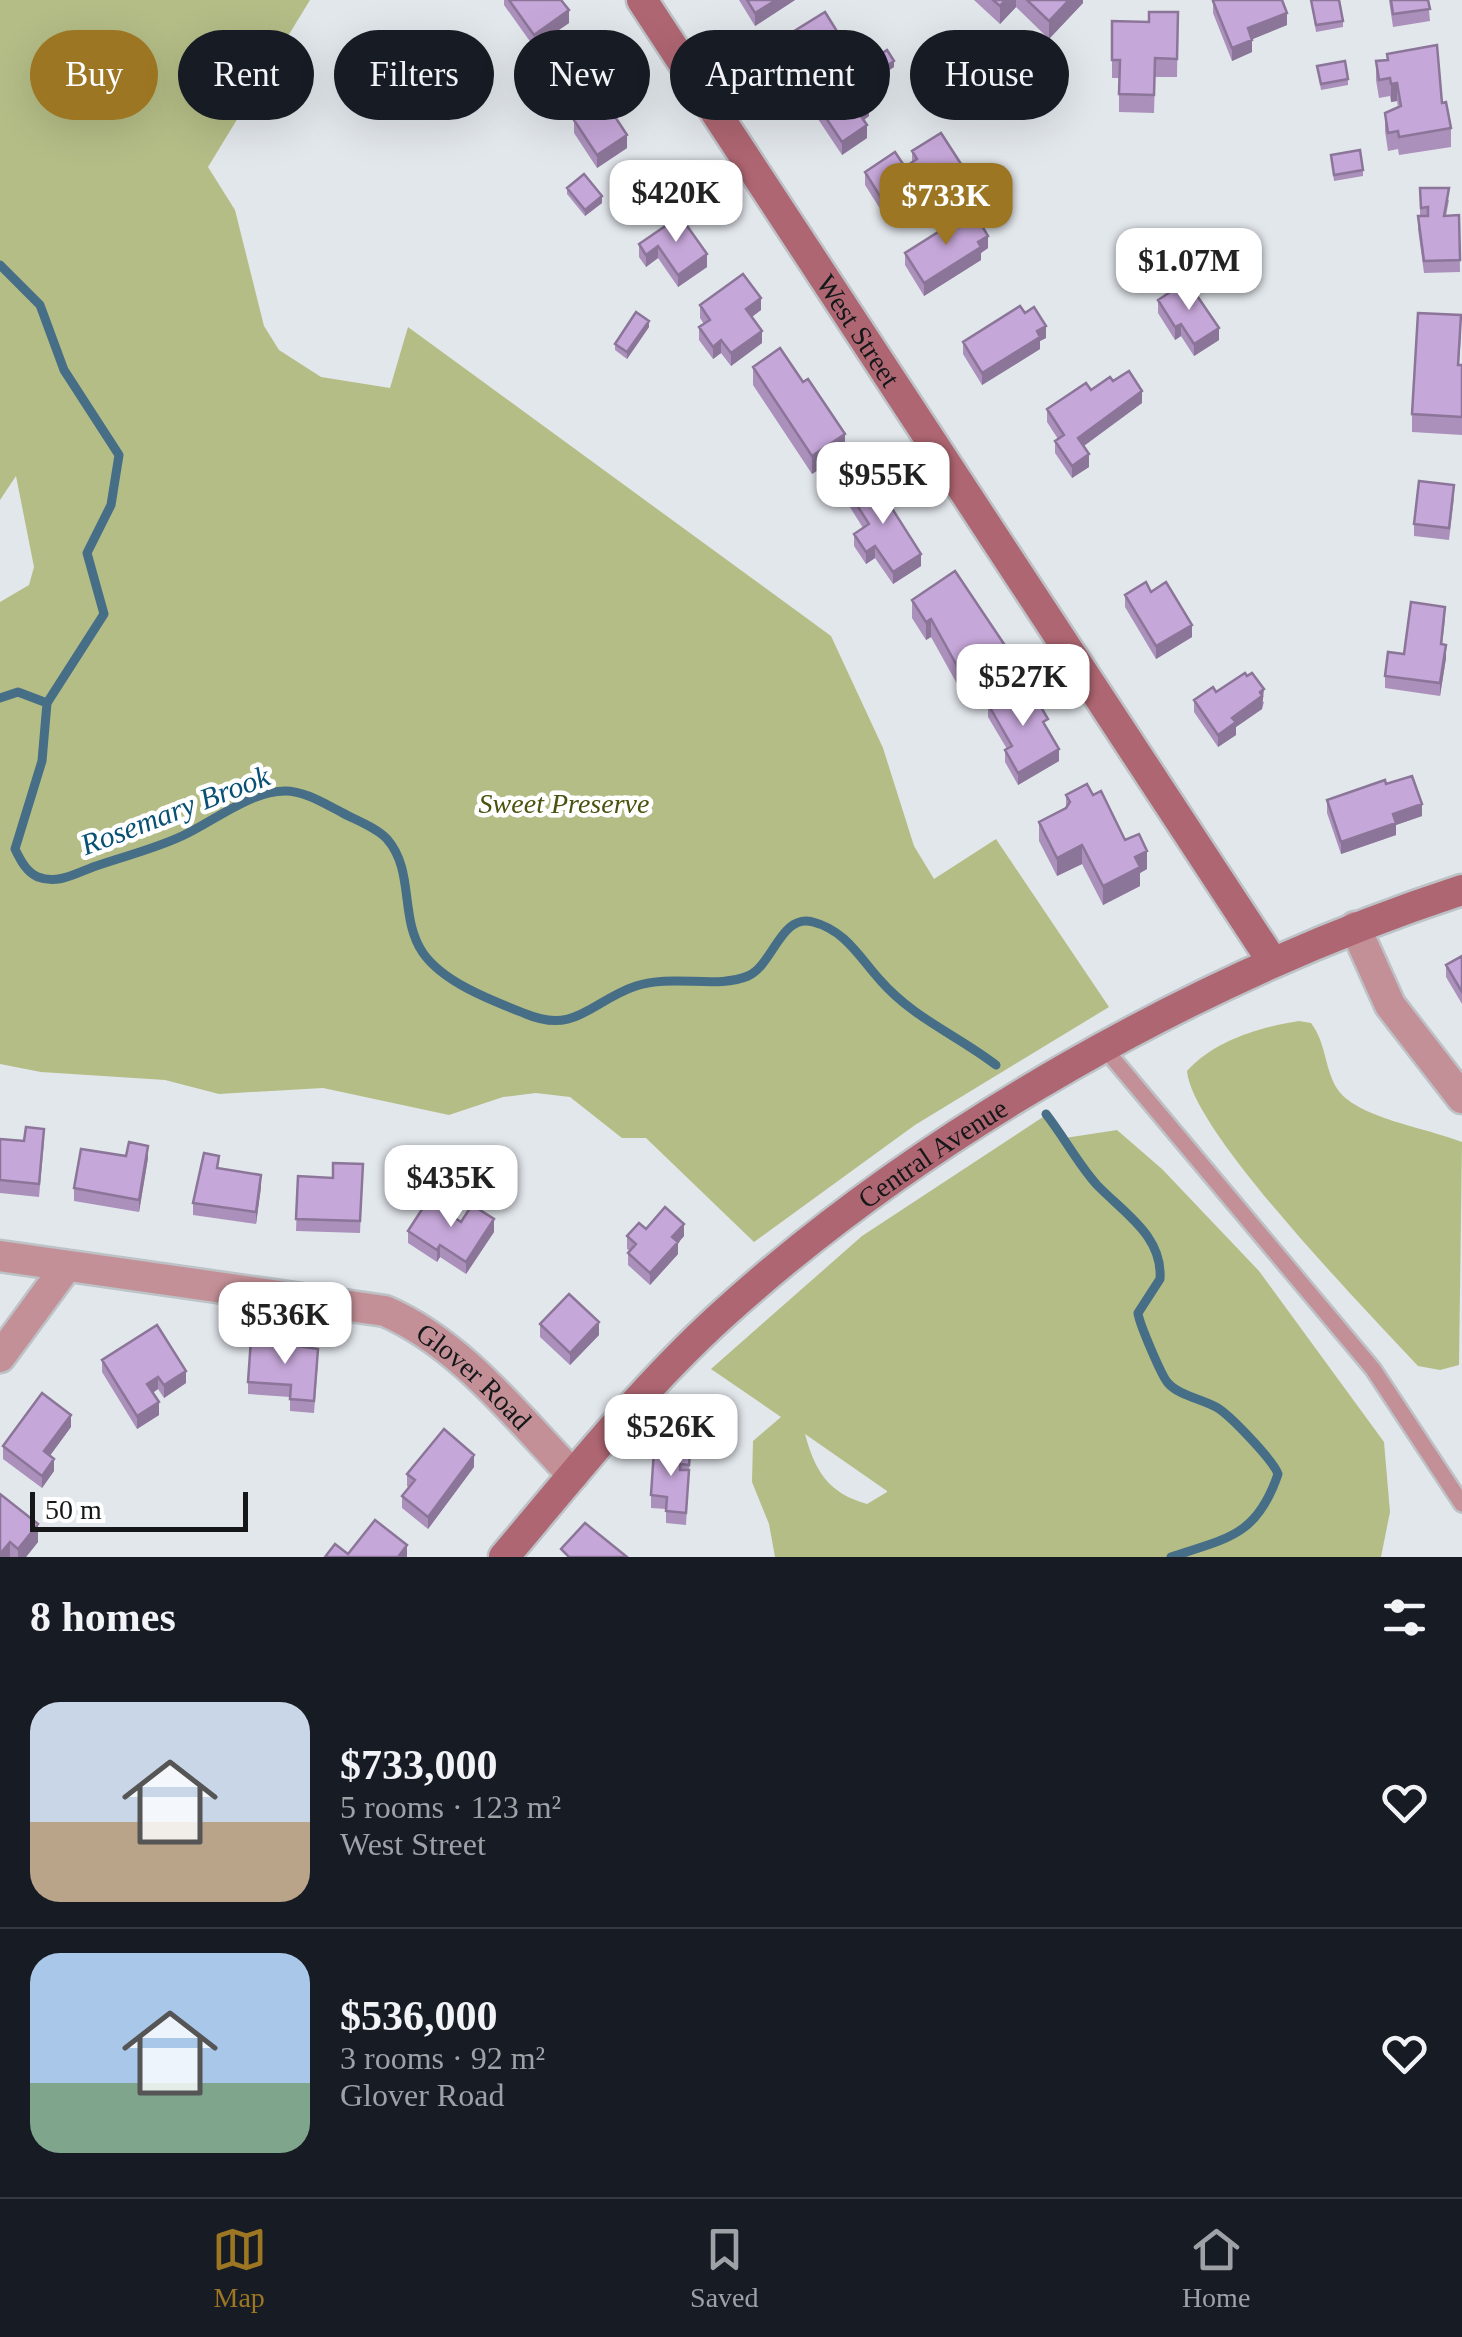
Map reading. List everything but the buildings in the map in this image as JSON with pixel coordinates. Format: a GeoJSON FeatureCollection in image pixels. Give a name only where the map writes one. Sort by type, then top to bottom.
{"type":"FeatureCollection","features":[{"type":"Feature","properties":{"kind":"main road","name":"West Street"},"geometry":{"type":"LineString","coordinates":[[642,0],[1272,961]]}},
{"type":"Feature","properties":{"kind":"main road","name":"Central Avenue"},"geometry":{"type":"LineString","coordinates":[[504,1557],[680,1356],[794,1252],[896,1176],[1105,1049],[1272,961],[1462,890]]}},
{"type":"Feature","properties":{"kind":"street"},"geometry":{"type":"LineString","coordinates":[[1355,928],[1390,1005],[1462,1098]]}},
{"type":"Feature","properties":{"kind":"street","name":"Glover Road"},"geometry":{"type":"LineString","coordinates":[[0,1256],[385,1310],[418,1325],[460,1359],[573,1475]]}},
{"type":"Feature","properties":{"kind":"street"},"geometry":{"type":"LineString","coordinates":[[0,1358],[66,1266]]}},
{"type":"Feature","properties":{"kind":"lane"},"geometry":{"type":"LineString","coordinates":[[1105,1049],[1372,1369],[1462,1504]]}},
{"type":"Feature","properties":{"kind":"green space","name":"Sweet Preserve"},"geometry":{"type":"Polygon","coordinates":[[[0,0],[310,0],[292,30],[178,30],[178,120],[237,120],[208,167],[235,210],[264,326],[279,350],[321,377],[390,388],[408,327],[831,636],[883,748],[914,846],[934,879],[996,839],[1109,1007],[915,1125],[754,1242],[646,1138],[622,1138],[570,1097],[536,1093],[503,1097],[449,1115],[323,1088],[219,1094],[165,1080],[41,1072],[0,1064],[0,602],[29,585],[34,567],[16,476],[0,500],[0,0]]]}},
{"type":"Feature","properties":{"kind":"green space"},"geometry":{"type":"Polygon","coordinates":[[[1299,1021],[1311,1023],[1316,1031],[1332,1079],[1345,1098],[1375,1114],[1462,1142],[1459,1365],[1440,1370],[1418,1366],[1286,1222],[1218,1135],[1196,1099],[1187,1071],[1198,1060],[1238,1037],[1299,1021]]]}},
{"type":"Feature","properties":{"kind":"green space"},"geometry":{"type":"Polygon","coordinates":[[[1046,1115],[1065,1138],[1117,1130],[1162,1169],[1259,1271],[1384,1442],[1390,1512],[1381,1557],[775,1557],[769,1524],[752,1482],[753,1441],[781,1417],[711,1369],[862,1236],[1046,1115]],[[805,1434],[819,1470],[842,1494],[867,1504],[887,1491],[805,1434]]]}},
{"type":"Feature","properties":{"kind":"waterway","name":"Rosemary Brook"},"geometry":{"type":"LineString","coordinates":[[0,265],[40,305],[64,370],[119,455],[111,505],[87,553],[104,614],[47,703],[42,761],[15,849],[30,872],[53,880],[68,877],[171,841],[258,796],[292,792],[322,802],[387,839],[401,865],[411,925],[423,953],[456,982],[526,1014],[543,1019],[571,1018],[636,986],[664,981],[736,980],[757,970],[793,925],[813,922],[843,938],[880,980],[921,1016],[996,1065]]}},
{"type":"Feature","properties":{"kind":"waterway"},"geometry":{"type":"LineString","coordinates":[[0,698],[18,692],[47,703]]}},
{"type":"Feature","properties":{"kind":"waterway","name":"Rosemary Brook"},"geometry":{"type":"LineString","coordinates":[[1046,1114],[1090,1177],[1140,1226],[1155,1250],[1160,1279],[1138,1313],[1165,1379],[1178,1391],[1222,1411],[1260,1448],[1278,1474],[1260,1510],[1238,1532],[1171,1557]]}}]}
